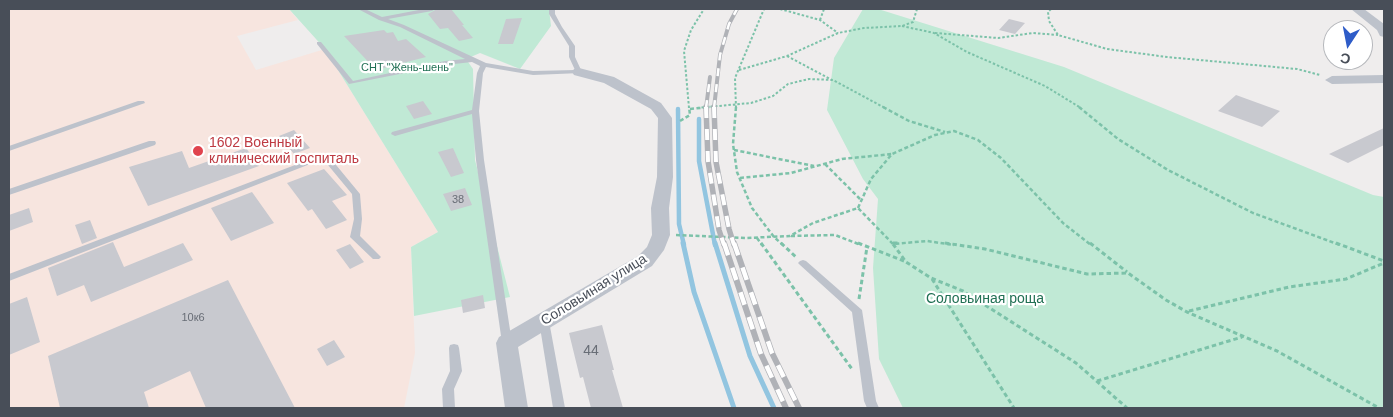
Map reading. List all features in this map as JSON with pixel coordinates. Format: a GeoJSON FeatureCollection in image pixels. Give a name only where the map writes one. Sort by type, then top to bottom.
{"type":"FeatureCollection","features":[{"type":"Feature","properties":{"kind":"street"},"geometry":{"type":"LineString","coordinates":[[1357,9],[1383,30]]}},
{"type":"Feature","properties":{"kind":"street"},"geometry":{"type":"LineString","coordinates":[[579,72],[609,80],[656,106],[665,118],[666,129],[663,157],[665,177],[660,208],[662,235]]}},
{"type":"Feature","properties":{"kind":"street"},"geometry":{"type":"LineString","coordinates":[[1332,80],[1384,79]]}},
{"type":"Feature","properties":{"kind":"street","name":"Соловьиная улица"},"geometry":{"type":"LineString","coordinates":[[507,343],[645,260],[655,250],[662,235]]}},
{"type":"Feature","properties":{"kind":"street"},"geometry":{"type":"LineString","coordinates":[[507,343],[516,408]]}},
{"type":"Feature","properties":{"kind":"lane"},"geometry":{"type":"LineString","coordinates":[[361,9],[381,19],[402,26],[484,65],[533,73],[579,72],[572,57],[572,46],[559,27],[552,14],[552,9]]}},
{"type":"Feature","properties":{"kind":"lane"},"geometry":{"type":"LineString","coordinates":[[381,19],[432,9]]}},
{"type":"Feature","properties":{"kind":"lane"},"geometry":{"type":"LineString","coordinates":[[319,43],[351,83],[445,63],[471,60]]}},
{"type":"Feature","properties":{"kind":"lane"},"geometry":{"type":"LineString","coordinates":[[484,65],[480,73],[476,111],[480,160],[507,343]]}},
{"type":"Feature","properties":{"kind":"lane"},"geometry":{"type":"LineString","coordinates":[[9,149],[141,103]]}},
{"type":"Feature","properties":{"kind":"lane"},"geometry":{"type":"LineString","coordinates":[[395,134],[476,111]]}},
{"type":"Feature","properties":{"kind":"lane"},"geometry":{"type":"LineString","coordinates":[[9,192],[152,144]]}},
{"type":"Feature","properties":{"kind":"lane"},"geometry":{"type":"LineString","coordinates":[[9,278],[324,156],[356,194],[358,219],[355,237],[376,257]]}},
{"type":"Feature","properties":{"kind":"lane"},"geometry":{"type":"LineString","coordinates":[[803,263],[857,310],[870,401],[873,408]]}},
{"type":"Feature","properties":{"kind":"lane"},"geometry":{"type":"LineString","coordinates":[[544,321],[559,408]]}},
{"type":"Feature","properties":{"kind":"lane"},"geometry":{"type":"LineString","coordinates":[[448,408],[448,389],[456,371],[454,348]]}},
{"type":"Feature","properties":{"kind":"path"},"geometry":{"type":"LineString","coordinates":[[666,129],[690,115],[684,50],[691,30],[704,9]]}},
{"type":"Feature","properties":{"kind":"path"},"geometry":{"type":"LineString","coordinates":[[764,9],[735,78],[734,150],[740,178],[752,208],[774,237],[803,263]]}},
{"type":"Feature","properties":{"kind":"path"},"geometry":{"type":"LineString","coordinates":[[780,9],[820,20],[838,33]]}},
{"type":"Feature","properties":{"kind":"path"},"geometry":{"type":"LineString","coordinates":[[820,20],[824,9]]}},
{"type":"Feature","properties":{"kind":"path"},"geometry":{"type":"LineString","coordinates":[[902,26],[913,22],[917,9]]}},
{"type":"Feature","properties":{"kind":"path"},"geometry":{"type":"LineString","coordinates":[[1052,9],[1048,12],[1049,21],[1058,35]]}},
{"type":"Feature","properties":{"kind":"path"},"geometry":{"type":"LineString","coordinates":[[738,70],[787,56],[838,33],[864,28],[902,26],[934,33],[998,38],[1033,33],[1058,35],[1107,49],[1167,57],[1297,69],[1313,72],[1332,80]]}},
{"type":"Feature","properties":{"kind":"path"},"geometry":{"type":"LineString","coordinates":[[934,33],[968,52],[1045,86],[1077,105],[1118,138],[1168,170],[1253,213],[1384,262]]}},
{"type":"Feature","properties":{"kind":"path"},"geometry":{"type":"LineString","coordinates":[[787,56],[909,121],[946,133]]}},
{"type":"Feature","properties":{"kind":"path"},"geometry":{"type":"LineString","coordinates":[[690,109],[750,103],[773,96],[788,84],[809,79],[833,80]]}},
{"type":"Feature","properties":{"kind":"path"},"geometry":{"type":"LineString","coordinates":[[740,178],[791,173],[842,159],[892,154],[934,135],[946,133],[954,132],[978,140],[1001,158],[1063,223],[1166,300],[1187,312],[1276,351],[1379,408]]}},
{"type":"Feature","properties":{"kind":"path"},"geometry":{"type":"LineString","coordinates":[[734,150],[816,166]]}},
{"type":"Feature","properties":{"kind":"path"},"geometry":{"type":"LineString","coordinates":[[790,236],[813,223],[858,208],[871,179],[892,154]]}},
{"type":"Feature","properties":{"kind":"path"},"geometry":{"type":"LineString","coordinates":[[825,164],[861,201]]}},
{"type":"Feature","properties":{"kind":"path"},"geometry":{"type":"LineString","coordinates":[[858,208],[893,244],[906,262]]}},
{"type":"Feature","properties":{"kind":"path"},"geometry":{"type":"LineString","coordinates":[[662,235],[757,237],[835,235],[906,262],[931,278],[963,291],[1076,363],[1127,408]]}},
{"type":"Feature","properties":{"kind":"path"},"geometry":{"type":"LineString","coordinates":[[757,237],[852,370]]}},
{"type":"Feature","properties":{"kind":"path"},"geometry":{"type":"LineString","coordinates":[[893,244],[927,241],[985,249],[1087,274],[1128,273]]}},
{"type":"Feature","properties":{"kind":"path"},"geometry":{"type":"LineString","coordinates":[[857,310],[867,247]]}},
{"type":"Feature","properties":{"kind":"path"},"geometry":{"type":"LineString","coordinates":[[1187,312],[1289,287],[1346,279],[1384,262]]}},
{"type":"Feature","properties":{"kind":"path"},"geometry":{"type":"LineString","coordinates":[[931,278],[1014,408]]}},
{"type":"Feature","properties":{"kind":"path"},"geometry":{"type":"LineString","coordinates":[[1096,381],[1244,336]]}},
{"type":"Feature","properties":{"kind":"shaded area","name":"1602 Военный клинический госпиталь"},"geometry":{"type":"Polygon","coordinates":[[[9,9],[289,9],[298,20],[237,36],[256,70],[325,49],[438,232],[411,247],[415,353],[404,408],[9,408],[9,9]]]}},
{"type":"Feature","properties":{"kind":"green space","name":"СНТ \"Жень-шень\""},"geometry":{"type":"Polygon","coordinates":[[[289,9],[549,9],[551,26],[520,69],[480,53],[466,59],[473,69],[475,160],[510,297],[414,316],[411,247],[438,232],[325,49],[289,9]]]}},
{"type":"Feature","properties":{"kind":"green space","name":"Соловьиная роща"},"geometry":{"type":"Polygon","coordinates":[[[863,9],[878,9],[1064,67],[1373,195],[1384,197],[1384,408],[903,408],[879,359],[873,268],[878,199],[863,179],[827,110],[834,58],[863,9]]]}},
{"type":"Feature","properties":{"kind":"building"},"geometry":{"type":"Polygon","coordinates":[[[437,9],[451,9],[473,38],[459,41],[448,28],[440,29],[428,14],[437,9]]]}},
{"type":"Feature","properties":{"kind":"building"},"geometry":{"type":"Polygon","coordinates":[[[522,18],[513,44],[498,44],[506,19],[522,18]]]}},
{"type":"Feature","properties":{"kind":"building"},"geometry":{"type":"Polygon","coordinates":[[[1009,19],[1025,23],[1015,34],[999,30],[1009,19]]]}},
{"type":"Feature","properties":{"kind":"building"},"geometry":{"type":"Polygon","coordinates":[[[384,30],[387,33],[393,32],[398,41],[406,39],[426,57],[376,70],[344,36],[384,30]]]}},
{"type":"Feature","properties":{"kind":"building"},"geometry":{"type":"Polygon","coordinates":[[[1236,95],[1280,111],[1262,127],[1218,111],[1236,95]]]}},
{"type":"Feature","properties":{"kind":"building"},"geometry":{"type":"Polygon","coordinates":[[[423,101],[432,114],[414,119],[406,106],[423,101]]]}},
{"type":"Feature","properties":{"kind":"building"},"geometry":{"type":"Polygon","coordinates":[[[1384,128],[1384,145],[1348,163],[1329,154],[1384,128]]]}},
{"type":"Feature","properties":{"kind":"building"},"geometry":{"type":"Polygon","coordinates":[[[294,130],[310,148],[294,154],[279,136],[294,130]]]}},
{"type":"Feature","properties":{"kind":"building"},"geometry":{"type":"Polygon","coordinates":[[[246,148],[259,166],[148,206],[129,167],[182,151],[189,168],[246,148]]]}},
{"type":"Feature","properties":{"kind":"building"},"geometry":{"type":"Polygon","coordinates":[[[453,148],[464,173],[451,177],[438,152],[453,148]]]}},
{"type":"Feature","properties":{"kind":"building"},"geometry":{"type":"Polygon","coordinates":[[[324,169],[347,195],[332,201],[347,220],[326,229],[312,209],[308,211],[287,183],[324,169]]]}},
{"type":"Feature","properties":{"kind":"building"},"geometry":{"type":"Polygon","coordinates":[[[465,188],[472,205],[451,211],[443,194],[465,188]]]}},
{"type":"Feature","properties":{"kind":"building"},"geometry":{"type":"Polygon","coordinates":[[[252,192],[274,223],[231,241],[211,208],[252,192]]]}},
{"type":"Feature","properties":{"kind":"building"},"geometry":{"type":"Polygon","coordinates":[[[29,208],[33,222],[9,231],[9,215],[29,208]]]}},
{"type":"Feature","properties":{"kind":"building"},"geometry":{"type":"Polygon","coordinates":[[[90,220],[97,238],[82,244],[75,225],[90,220]]]}},
{"type":"Feature","properties":{"kind":"building"},"geometry":{"type":"Polygon","coordinates":[[[113,242],[124,267],[183,243],[193,260],[91,302],[84,285],[57,296],[48,268],[113,242]]]}},
{"type":"Feature","properties":{"kind":"building"},"geometry":{"type":"Polygon","coordinates":[[[350,244],[364,262],[350,269],[336,250],[350,244]]]}},
{"type":"Feature","properties":{"kind":"building"},"geometry":{"type":"Polygon","coordinates":[[[228,280],[295,408],[206,408],[190,371],[144,392],[149,408],[60,408],[48,356],[228,280]]]}},
{"type":"Feature","properties":{"kind":"building"},"geometry":{"type":"Polygon","coordinates":[[[483,295],[485,308],[463,313],[461,300],[483,295]]]}},
{"type":"Feature","properties":{"kind":"building"},"geometry":{"type":"Polygon","coordinates":[[[27,297],[40,342],[9,355],[9,304],[27,297]]]}},
{"type":"Feature","properties":{"kind":"building"},"geometry":{"type":"Polygon","coordinates":[[[602,325],[623,408],[591,408],[583,377],[580,378],[569,333],[602,325]]]}},
{"type":"Feature","properties":{"kind":"building"},"geometry":{"type":"Polygon","coordinates":[[[334,340],[345,357],[327,366],[317,349],[334,340]]]}},
{"type":"Feature","properties":{"kind":"waterway"},"geometry":{"type":"LineString","coordinates":[[678,109],[679,224],[684,245]]}},
{"type":"Feature","properties":{"kind":"waterway"},"geometry":{"type":"LineString","coordinates":[[699,119],[699,161],[715,245]]}},
{"type":"Feature","properties":{"kind":"waterway"},"geometry":{"type":"LineString","coordinates":[[683,243],[694,292],[734,408]]}},
{"type":"Feature","properties":{"kind":"waterway"},"geometry":{"type":"LineString","coordinates":[[715,243],[750,356],[774,408]]}},
{"type":"Feature","properties":{"kind":"railway"},"geometry":{"type":"LineString","coordinates":[[714,108],[720,55],[729,24],[737,9]]}},
{"type":"Feature","properties":{"kind":"railway"},"geometry":{"type":"LineString","coordinates":[[706,108],[710,77]]}},
{"type":"Feature","properties":{"kind":"railway"},"geometry":{"type":"LineString","coordinates":[[706,108],[708,161],[719,230],[724,245]]}},
{"type":"Feature","properties":{"kind":"railway"},"geometry":{"type":"LineString","coordinates":[[714,108],[716,162],[734,245]]}},
{"type":"Feature","properties":{"kind":"railway"},"geometry":{"type":"LineString","coordinates":[[724,243],[761,354],[786,408]]}},
{"type":"Feature","properties":{"kind":"railway"},"geometry":{"type":"LineString","coordinates":[[734,243],[772,353],[799,408]]}},
{"type":"Feature","properties":{"kind":"place","name":"1602 Военный клинический госпиталь"},"geometry":{"type":"Point","coordinates":[198,151]}}]}
